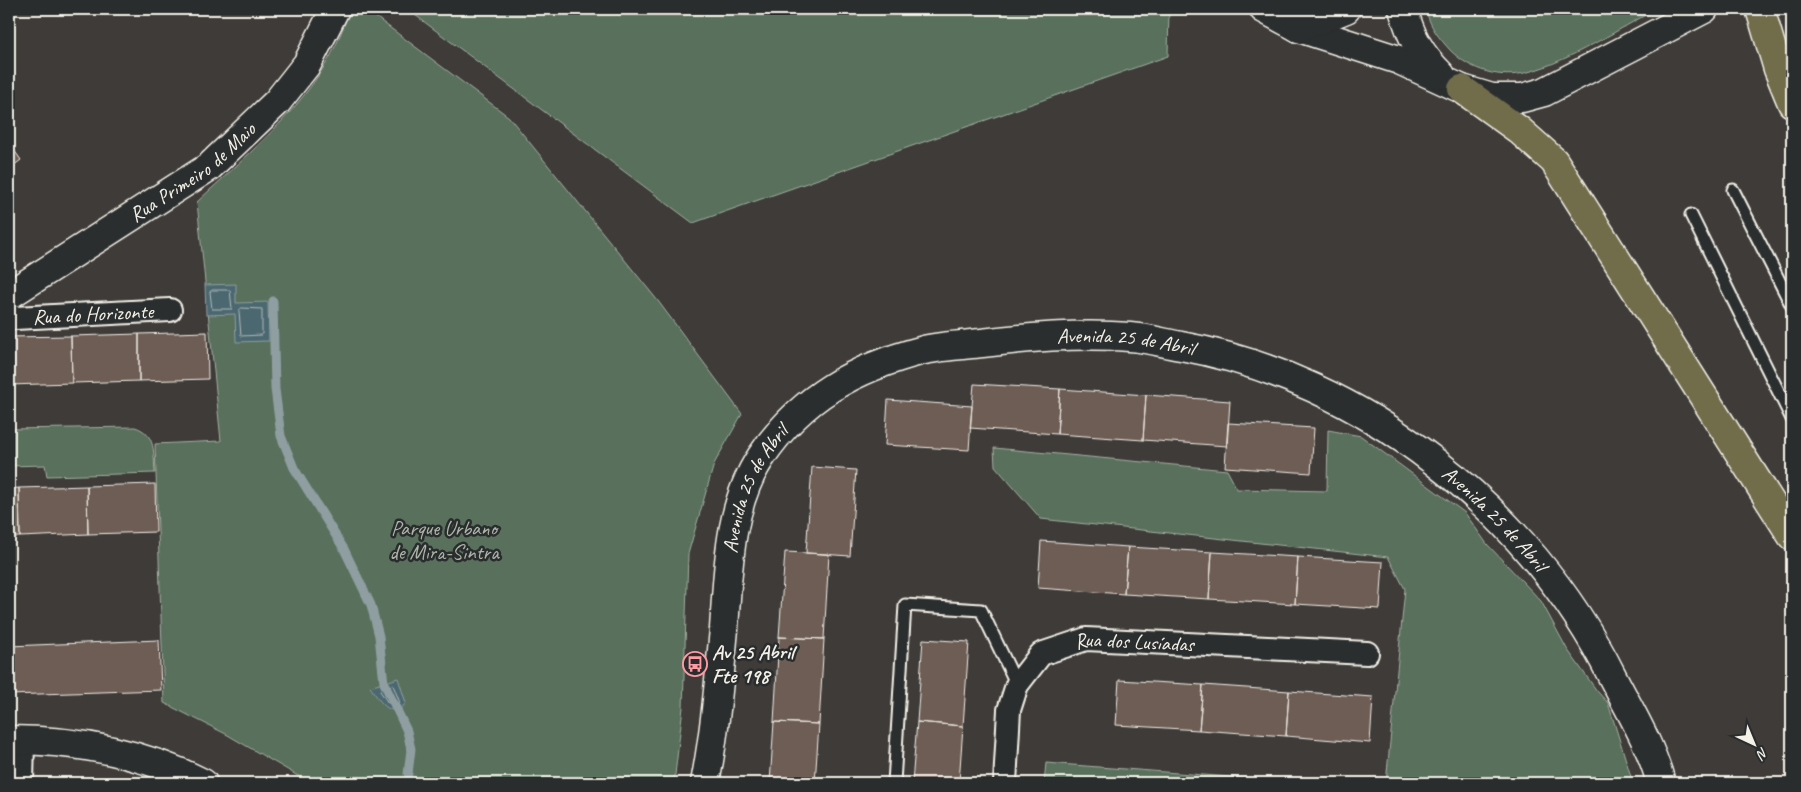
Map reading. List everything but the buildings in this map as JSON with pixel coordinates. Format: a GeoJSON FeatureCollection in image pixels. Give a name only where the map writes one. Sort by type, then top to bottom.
{"type":"FeatureCollection","features":[{"type":"Feature","properties":{"kind":"highway"},"geometry":{"type":"LineString","coordinates":[[1760,9],[1778,68],[1792,103]]}},
{"type":"Feature","properties":{"kind":"highway"},"geometry":{"type":"LineString","coordinates":[[1455,85],[1519,130],[1554,161],[1792,536]]}},
{"type":"Feature","properties":{"kind":"street","name":"Rua Primeiro de Maio"},"geometry":{"type":"LineString","coordinates":[[12,306],[208,167],[277,102],[307,64],[336,9]]}},
{"type":"Feature","properties":{"kind":"street"},"geometry":{"type":"LineString","coordinates":[[1264,9],[1299,28],[1392,57],[1455,85],[1492,98],[1522,98],[1544,92],[1704,9]]}},
{"type":"Feature","properties":{"kind":"street"},"geometry":{"type":"LineString","coordinates":[[1299,28],[1346,9]]}},
{"type":"Feature","properties":{"kind":"street"},"geometry":{"type":"LineString","coordinates":[[1403,9],[1410,33],[1425,58],[1455,85]]}},
{"type":"Feature","properties":{"kind":"street","name":"Rua do Horizonte"},"geometry":{"type":"LineString","coordinates":[[12,306],[170,310]]}},
{"type":"Feature","properties":{"kind":"street","name":"Avenida 25 de Abril"},"geometry":{"type":"LineString","coordinates":[[705,783],[714,738],[732,538],[742,500],[759,460],[792,417],[826,390],[862,372],[925,350],[1038,336],[1132,337],[1206,351],[1260,367],[1324,392],[1410,443],[1475,495],[1532,556],[1573,607],[1598,648],[1655,762],[1661,783]]}},
{"type":"Feature","properties":{"kind":"street","name":"Rua dos Lusíadas"},"geometry":{"type":"LineString","coordinates":[[1005,783],[1009,710],[1016,685],[1041,654],[1086,639],[1366,654]]}},
{"type":"Feature","properties":{"kind":"street"},"geometry":{"type":"LineString","coordinates":[[22,783],[16,740],[77,743],[136,757],[203,783]]}},
{"type":"Feature","properties":{"kind":"lane"},"geometry":{"type":"LineString","coordinates":[[1733,190],[1792,306]]}},
{"type":"Feature","properties":{"kind":"lane"},"geometry":{"type":"LineString","coordinates":[[1691,215],[1792,419]]}},
{"type":"Feature","properties":{"kind":"lane"},"geometry":{"type":"LineString","coordinates":[[894,783],[905,605],[980,610],[1016,685]]}},
{"type":"Feature","properties":{"kind":"green space","name":"Parque Urbano de Mira-Sintra"},"geometry":{"type":"Polygon","coordinates":[[[351,9],[365,9],[509,117],[658,301],[742,414],[714,464],[688,554],[683,707],[674,783],[310,783],[226,734],[164,703],[155,444],[221,441],[197,202],[270,133],[303,96],[331,55],[351,9]]]}},
{"type":"Feature","properties":{"kind":"green space"},"geometry":{"type":"Polygon","coordinates":[[[407,9],[1169,9],[1168,56],[693,223],[407,9]]]}},
{"type":"Feature","properties":{"kind":"green space"},"geometry":{"type":"Polygon","coordinates":[[[1426,9],[1657,9],[1594,44],[1560,60],[1528,72],[1507,75],[1486,72],[1459,58],[1435,32],[1429,21],[1426,9]]]}},
{"type":"Feature","properties":{"kind":"green space"},"geometry":{"type":"Polygon","coordinates":[[[135,427],[147,434],[150,440],[154,452],[155,473],[47,476],[45,465],[9,466],[9,429],[135,427]]]}},
{"type":"Feature","properties":{"kind":"green space"},"geometry":{"type":"Polygon","coordinates":[[[1328,430],[1361,436],[1465,513],[1487,544],[1541,601],[1567,649],[1597,691],[1608,703],[1633,783],[1386,783],[1405,589],[1388,557],[1041,519],[995,466],[994,448],[1227,470],[1237,489],[1327,491],[1328,430]]]}},
{"type":"Feature","properties":{"kind":"green space"},"geometry":{"type":"Polygon","coordinates":[[[1046,763],[1309,783],[1044,783],[1046,763]]]}},
{"type":"Feature","properties":{"kind":"water"},"geometry":{"type":"Polygon","coordinates":[[[236,284],[236,303],[268,302],[269,341],[236,342],[235,314],[206,315],[205,285],[236,284]]]}},
{"type":"Feature","properties":{"kind":"water"},"geometry":{"type":"Polygon","coordinates":[[[398,678],[406,703],[399,711],[394,711],[386,707],[379,700],[370,687],[398,678]]]}},
{"type":"Feature","properties":{"kind":"waterway"},"geometry":{"type":"LineString","coordinates":[[273,301],[275,389],[281,436],[294,468],[344,549],[371,605],[379,636],[384,683],[407,731],[411,749],[408,774]]}},
{"type":"Feature","properties":{"kind":"place","name":"Av 25 Abril Fte 198"},"geometry":{"type":"Point","coordinates":[695,664]}}]}
